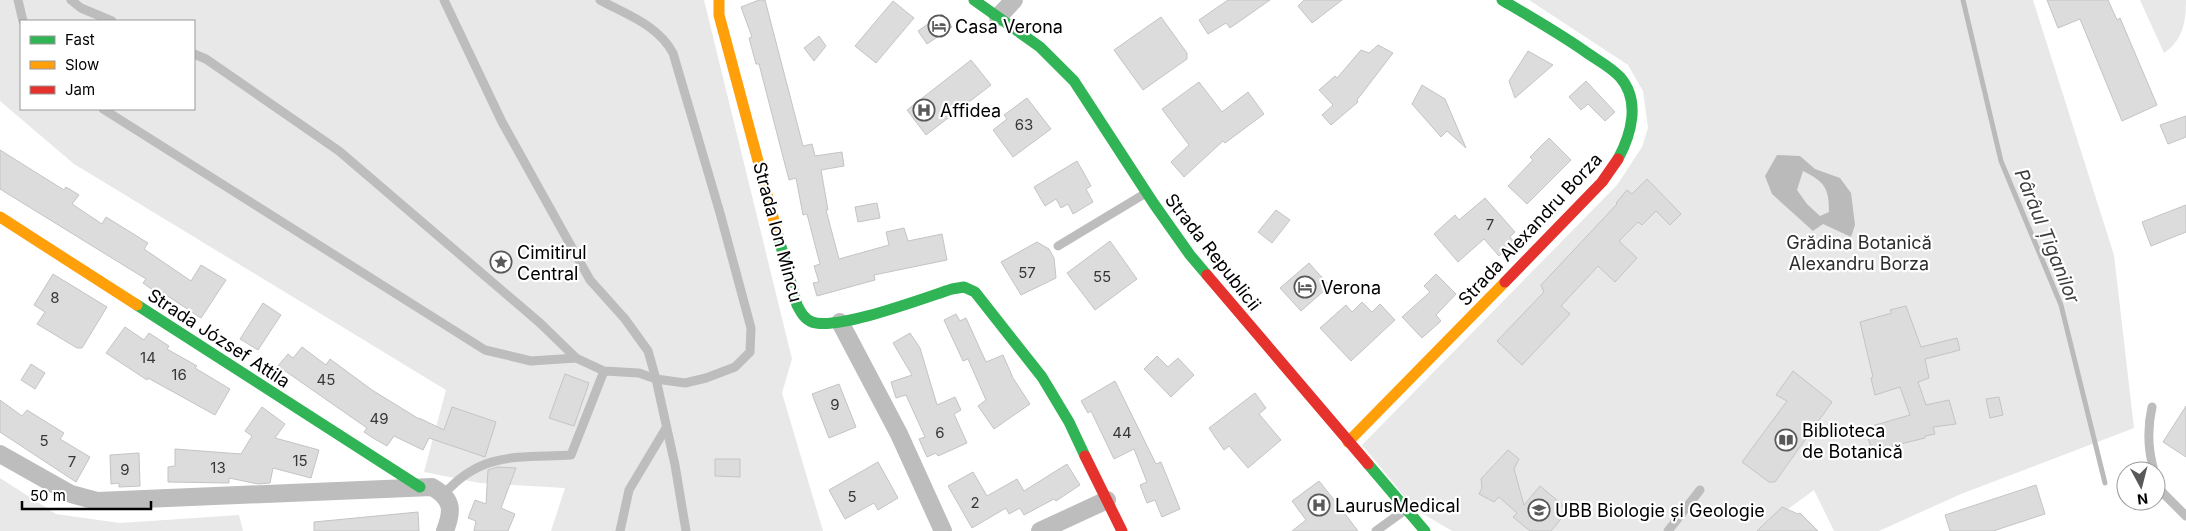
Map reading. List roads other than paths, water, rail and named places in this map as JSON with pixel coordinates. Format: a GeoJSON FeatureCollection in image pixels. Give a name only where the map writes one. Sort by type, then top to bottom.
{"type":"FeatureCollection","features":[{"type":"Feature","properties":{"kind":"street","name":"Strada Ion Mincu"},"geometry":{"type":"LineString","coordinates":[[719,0],[719,15],[797,305],[803,316],[812,322],[840,322],[952,289],[964,287],[972,289],[994,315],[1057,399],[1107,500]]}},
{"type":"Feature","properties":{"kind":"street","name":"Strada Republicii"},"geometry":{"type":"LineString","coordinates":[[974,0],[1050,55],[1074,81],[1146,192],[1196,262],[1424,531]]}},
{"type":"Feature","properties":{"kind":"street"},"geometry":{"type":"LineString","coordinates":[[998,17],[1014,0]]}},
{"type":"Feature","properties":{"kind":"street","name":"Strada Alexandru Borza"},"geometry":{"type":"LineString","coordinates":[[1348,442],[1602,182],[1617,163],[1626,145],[1632,126],[1632,112],[1622,80],[1581,49],[1502,0]]}},
{"type":"Feature","properties":{"kind":"street","name":"Strada József Attila"},"geometry":{"type":"LineString","coordinates":[[0,217],[420,487]]}},
{"type":"Feature","properties":{"kind":"street"},"geometry":{"type":"LineString","coordinates":[[840,322],[899,434],[942,531]]}},
{"type":"Feature","properties":{"kind":"street"},"geometry":{"type":"LineString","coordinates":[[0,454],[71,494],[97,501],[432,487],[444,494],[449,502],[450,512],[445,531]]}},
{"type":"Feature","properties":{"kind":"street"},"geometry":{"type":"LineString","coordinates":[[1040,531],[1107,500],[1122,531]]}},
{"type":"Feature","properties":{"kind":"lane"},"geometry":{"type":"LineString","coordinates":[[18,0],[24,20]]}},
{"type":"Feature","properties":{"kind":"lane"},"geometry":{"type":"LineString","coordinates":[[70,0],[81,8],[110,20]]}},
{"type":"Feature","properties":{"kind":"lane"},"geometry":{"type":"LineString","coordinates":[[444,0],[516,147],[590,280],[625,319],[648,351],[656,379],[686,531]]}},
{"type":"Feature","properties":{"kind":"lane"},"geometry":{"type":"LineString","coordinates":[[195,54],[206,58],[339,151],[540,323],[576,358],[604,371],[639,373],[656,379],[685,383],[706,378],[736,366],[750,352],[751,328],[720,213],[673,53],[666,40],[656,30],[600,0]]}},
{"type":"Feature","properties":{"kind":"lane"},"geometry":{"type":"LineString","coordinates":[[105,110],[484,350],[531,361],[576,358]]}},
{"type":"Feature","properties":{"kind":"lane"},"geometry":{"type":"LineString","coordinates":[[1058,246],[1146,192]]}},
{"type":"Feature","properties":{"kind":"lane"},"geometry":{"type":"LineString","coordinates":[[444,494],[457,479],[479,465],[509,458],[570,455],[604,371]]}},
{"type":"Feature","properties":{"kind":"lane"},"geometry":{"type":"LineString","coordinates":[[2151,461],[2148,424],[2152,407]]}},
{"type":"Feature","properties":{"kind":"lane"},"geometry":{"type":"LineString","coordinates":[[620,531],[629,490],[666,428]]}},
{"type":"Feature","properties":{"kind":"lane"},"geometry":{"type":"LineString","coordinates":[[1668,531],[1700,490]]}},
{"type":"Feature","properties":{"kind":"lane"},"geometry":{"type":"LineString","coordinates":[[2166,496],[2186,516]]}},
{"type":"Feature","properties":{"kind":"lane"},"geometry":{"type":"LineString","coordinates":[[1376,531],[1405,510]]}},
{"type":"Feature","properties":{"kind":"waterway","name":"Pârâul Țiganilor"},"geometry":{"type":"LineString","coordinates":[[1963,0],[2001,161],[2061,305],[2105,483]]}},
{"type":"Feature","properties":{"kind":"place","name":"Casa Verona"},"geometry":{"type":"Point","coordinates":[939,26]}},
{"type":"Feature","properties":{"kind":"place","name":"Affidea"},"geometry":{"type":"Point","coordinates":[924,110]}},
{"type":"Feature","properties":{"kind":"place","name":"Cimitirul Central"},"geometry":{"type":"Point","coordinates":[501,262]}},
{"type":"Feature","properties":{"kind":"place","name":"Verona"},"geometry":{"type":"Point","coordinates":[1305,287]}},
{"type":"Feature","properties":{"kind":"place","name":"Biblioteca de Botanică"},"geometry":{"type":"Point","coordinates":[1786,440]}},
{"type":"Feature","properties":{"kind":"place","name":"LaurusMedical"},"geometry":{"type":"Point","coordinates":[1319,505]}},
{"type":"Feature","properties":{"kind":"place","name":"UBB Biologie și Geologie"},"geometry":{"type":"Point","coordinates":[1539,510]}},
{"type":"Feature","properties":{"kind":"park label","name":"Grădina Botanică Alexandru Borza"},"geometry":{"type":"Point","coordinates":[1859,252]}}]}
